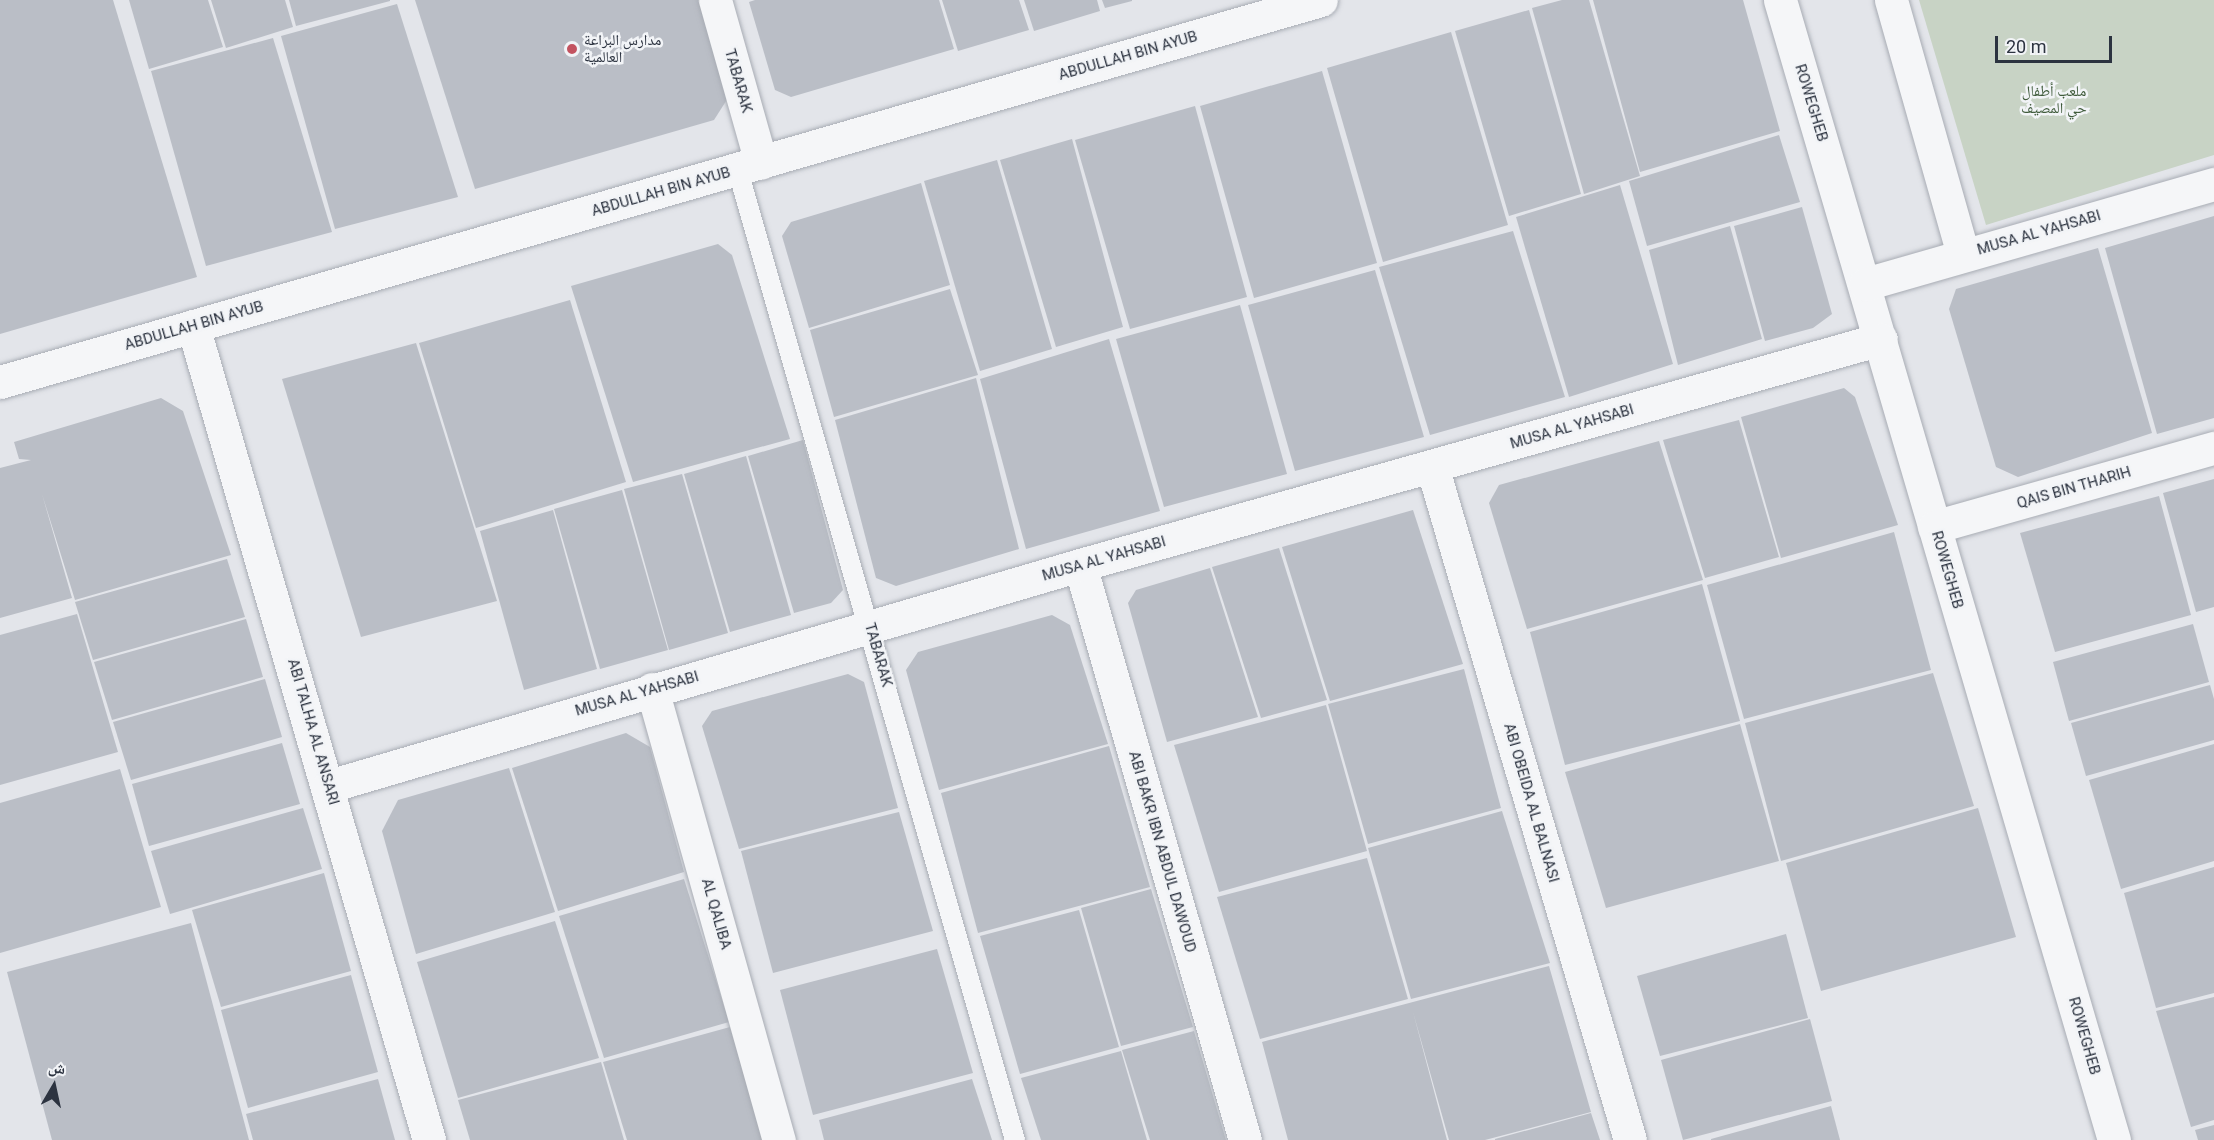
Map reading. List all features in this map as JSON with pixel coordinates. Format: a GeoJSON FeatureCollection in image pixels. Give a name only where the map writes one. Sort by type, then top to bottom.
{"type":"FeatureCollection","features":[{"type":"Feature","properties":{"kind":"street","name":"TABARAK"},"geometry":{"type":"LineString","coordinates":[[715,0],[749,167]]}},
{"type":"Feature","properties":{"kind":"street","name":"ABDULLAH BIN AYUB"},"geometry":{"type":"LineString","coordinates":[[0,382],[1321,0]]}},
{"type":"Feature","properties":{"kind":"street","name":"ROWEGHEB"},"geometry":{"type":"LineString","coordinates":[[1780,0],[2115,1140]]}},
{"type":"Feature","properties":{"kind":"street"},"geometry":{"type":"LineString","coordinates":[[1891,0],[1963,254]]}},
{"type":"Feature","properties":{"kind":"street","name":"MUSA AL YAHSABI"},"geometry":{"type":"LineString","coordinates":[[1865,284],[1963,254],[2214,184]]}},
{"type":"Feature","properties":{"kind":"street","name":"ABI TALHA AL ANSARI"},"geometry":{"type":"LineString","coordinates":[[193,326],[329,786],[429,1140]]}},
{"type":"Feature","properties":{"kind":"street","name":"MUSA AL YAHSABI"},"geometry":{"type":"LineString","coordinates":[[329,786],[652,689],[1080,565],[1881,339]]}},
{"type":"Feature","properties":{"kind":"street","name":"QAIS BIN THARIH"},"geometry":{"type":"LineString","coordinates":[[1934,527],[2214,448]]}},
{"type":"Feature","properties":{"kind":"street","name":"ABI OBEIDA AL BALNASI"},"geometry":{"type":"LineString","coordinates":[[1432,466],[1630,1140]]}},
{"type":"Feature","properties":{"kind":"street","name":"ABI BAKR IBN ABDUL DAWOUD"},"geometry":{"type":"LineString","coordinates":[[1080,565],[1245,1140]]}},
{"type":"Feature","properties":{"kind":"street","name":"AL QALIBA"},"geometry":{"type":"LineString","coordinates":[[652,689],[779,1140]]}},
{"type":"Feature","properties":{"kind":"lane","name":"TABARAK"},"geometry":{"type":"LineString","coordinates":[[749,167],[871,627],[1015,1140]]}},
{"type":"Feature","properties":{"kind":"green space","name":"ملعب أطفال حي المصيف"},"geometry":{"type":"Polygon","coordinates":[[[1919,0],[2214,0],[2214,155],[1986,225],[1919,0]]]}},
{"type":"Feature","properties":{"kind":"building"},"geometry":{"type":"Polygon","coordinates":[[[0,0],[113,0],[197,277],[0,334],[0,0]]]}},
{"type":"Feature","properties":{"kind":"building"},"geometry":{"type":"Polygon","coordinates":[[[129,0],[208,0],[223,47],[149,69],[129,0]]]}},
{"type":"Feature","properties":{"kind":"building"},"geometry":{"type":"Polygon","coordinates":[[[211,0],[285,0],[293,27],[226,48],[211,0]]]}},
{"type":"Feature","properties":{"kind":"building"},"geometry":{"type":"Polygon","coordinates":[[[289,0],[390,0],[390,1],[296,26],[289,0]]]}},
{"type":"Feature","properties":{"kind":"building","name":"مدارس البراعة العالمية"},"geometry":{"type":"Polygon","coordinates":[[[415,0],[700,0],[728,98],[714,120],[475,189],[415,0]]]}},
{"type":"Feature","properties":{"kind":"building"},"geometry":{"type":"Polygon","coordinates":[[[755,0],[939,0],[954,49],[791,97],[775,90],[749,2],[755,0]]]}},
{"type":"Feature","properties":{"kind":"building"},"geometry":{"type":"Polygon","coordinates":[[[942,0],[1019,0],[1029,30],[958,51],[942,0]]]}},
{"type":"Feature","properties":{"kind":"building"},"geometry":{"type":"Polygon","coordinates":[[[1024,0],[1097,0],[1100,11],[1034,31],[1024,0]]]}},
{"type":"Feature","properties":{"kind":"building"},"geometry":{"type":"Polygon","coordinates":[[[1102,0],[1132,0],[1132,1],[1105,8],[1102,0]]]}},
{"type":"Feature","properties":{"kind":"building"},"geometry":{"type":"Polygon","coordinates":[[[1562,0],[1589,0],[1640,176],[1584,194],[1532,8],[1562,0]]]}},
{"type":"Feature","properties":{"kind":"building"},"geometry":{"type":"Polygon","coordinates":[[[1593,0],[1743,0],[1780,131],[1640,172],[1593,0]]]}},
{"type":"Feature","properties":{"kind":"building"},"geometry":{"type":"Polygon","coordinates":[[[397,4],[458,197],[335,229],[281,36],[397,4]]]}},
{"type":"Feature","properties":{"kind":"building"},"geometry":{"type":"Polygon","coordinates":[[[1529,10],[1581,194],[1509,216],[1455,31],[1529,10]]]}},
{"type":"Feature","properties":{"kind":"building"},"geometry":{"type":"Polygon","coordinates":[[[1451,32],[1508,225],[1383,262],[1327,68],[1451,32]]]}},
{"type":"Feature","properties":{"kind":"building"},"geometry":{"type":"Polygon","coordinates":[[[273,38],[332,232],[206,266],[151,71],[273,38]]]}},
{"type":"Feature","properties":{"kind":"building"},"geometry":{"type":"Polygon","coordinates":[[[1322,71],[1377,263],[1254,298],[1200,106],[1322,71]]]}},
{"type":"Feature","properties":{"kind":"building"},"geometry":{"type":"Polygon","coordinates":[[[1195,106],[1247,297],[1130,329],[1075,140],[1195,106]]]}},
{"type":"Feature","properties":{"kind":"building"},"geometry":{"type":"Polygon","coordinates":[[[1779,135],[1800,202],[1647,246],[1629,181],[1779,135]]]}},
{"type":"Feature","properties":{"kind":"building"},"geometry":{"type":"Polygon","coordinates":[[[1072,139],[1123,327],[1056,347],[1000,160],[1072,139]]]}},
{"type":"Feature","properties":{"kind":"building"},"geometry":{"type":"Polygon","coordinates":[[[997,160],[1052,349],[980,371],[924,181],[997,160]]]}},
{"type":"Feature","properties":{"kind":"building"},"geometry":{"type":"Polygon","coordinates":[[[921,183],[950,285],[809,328],[782,236],[791,222],[921,183]]]}},
{"type":"Feature","properties":{"kind":"building"},"geometry":{"type":"Polygon","coordinates":[[[1620,185],[1673,364],[1569,397],[1516,217],[1620,185]]]}},
{"type":"Feature","properties":{"kind":"building"},"geometry":{"type":"Polygon","coordinates":[[[1802,207],[1832,314],[1813,328],[1765,341],[1734,226],[1802,207]]]}},
{"type":"Feature","properties":{"kind":"building"},"geometry":{"type":"Polygon","coordinates":[[[2214,216],[2214,418],[2157,434],[2105,248],[2214,216]]]}},
{"type":"Feature","properties":{"kind":"building"},"geometry":{"type":"Polygon","coordinates":[[[1730,226],[1762,339],[1678,365],[1649,250],[1730,226]]]}},
{"type":"Feature","properties":{"kind":"building"},"geometry":{"type":"Polygon","coordinates":[[[1513,231],[1565,397],[1430,435],[1379,267],[1513,231]]]}},
{"type":"Feature","properties":{"kind":"building"},"geometry":{"type":"Polygon","coordinates":[[[718,244],[732,255],[790,439],[633,482],[571,286],[718,244]]]}},
{"type":"Feature","properties":{"kind":"building"},"geometry":{"type":"Polygon","coordinates":[[[2098,248],[2152,433],[2018,477],[1996,467],[1949,309],[1956,289],[2098,248]]]}},
{"type":"Feature","properties":{"kind":"building"},"geometry":{"type":"Polygon","coordinates":[[[1375,270],[1424,437],[1295,471],[1248,305],[1375,270]]]}},
{"type":"Feature","properties":{"kind":"building"},"geometry":{"type":"Polygon","coordinates":[[[950,289],[978,375],[834,417],[810,330],[950,289]]]}},
{"type":"Feature","properties":{"kind":"building"},"geometry":{"type":"Polygon","coordinates":[[[570,300],[626,482],[476,528],[419,343],[570,300]]]}},
{"type":"Feature","properties":{"kind":"building"},"geometry":{"type":"Polygon","coordinates":[[[1240,305],[1287,474],[1164,507],[1116,339],[1240,305]]]}},
{"type":"Feature","properties":{"kind":"building"},"geometry":{"type":"Polygon","coordinates":[[[1109,339],[1160,511],[1026,549],[980,379],[1109,339]]]}},
{"type":"Feature","properties":{"kind":"building"},"geometry":{"type":"Polygon","coordinates":[[[416,343],[497,601],[361,637],[282,379],[416,343]]]}},
{"type":"Feature","properties":{"kind":"building"},"geometry":{"type":"Polygon","coordinates":[[[976,378],[1019,549],[896,586],[876,578],[835,420],[976,378]]]}},
{"type":"Feature","properties":{"kind":"building"},"geometry":{"type":"Polygon","coordinates":[[[1844,388],[1855,397],[1898,525],[1781,558],[1741,417],[1844,388]]]}},
{"type":"Feature","properties":{"kind":"building"},"geometry":{"type":"Polygon","coordinates":[[[161,398],[183,411],[231,555],[75,600],[42,494],[72,598],[0,618],[0,468],[31,460],[19,459],[14,442],[161,398]]]}},
{"type":"Feature","properties":{"kind":"building"},"geometry":{"type":"Polygon","coordinates":[[[1739,420],[1779,557],[1705,578],[1663,440],[1739,420]]]}},
{"type":"Feature","properties":{"kind":"building"},"geometry":{"type":"Polygon","coordinates":[[[803,440],[843,590],[831,603],[794,613],[748,456],[803,440]]]}},
{"type":"Feature","properties":{"kind":"building"},"geometry":{"type":"Polygon","coordinates":[[[1659,441],[1703,580],[1527,629],[1489,503],[1499,485],[1659,441]]]}},
{"type":"Feature","properties":{"kind":"building"},"geometry":{"type":"Polygon","coordinates":[[[746,456],[791,615],[730,632],[684,474],[746,456]]]}},
{"type":"Feature","properties":{"kind":"building"},"geometry":{"type":"Polygon","coordinates":[[[682,474],[728,633],[669,650],[624,489],[682,474]]]}},
{"type":"Feature","properties":{"kind":"building"},"geometry":{"type":"Polygon","coordinates":[[[2214,479],[2214,607],[2196,612],[2163,493],[2214,479]]]}},
{"type":"Feature","properties":{"kind":"building"},"geometry":{"type":"Polygon","coordinates":[[[622,490],[668,650],[600,669],[554,509],[622,490]]]}},
{"type":"Feature","properties":{"kind":"building"},"geometry":{"type":"Polygon","coordinates":[[[2159,496],[2191,615],[2055,652],[2020,533],[2159,496]]]}},
{"type":"Feature","properties":{"kind":"building"},"geometry":{"type":"Polygon","coordinates":[[[553,510],[597,669],[524,690],[480,531],[553,510]]]}},
{"type":"Feature","properties":{"kind":"building"},"geometry":{"type":"Polygon","coordinates":[[[1413,510],[1463,664],[1330,701],[1282,547],[1413,510]]]}},
{"type":"Feature","properties":{"kind":"building"},"geometry":{"type":"Polygon","coordinates":[[[1894,532],[1931,670],[1744,719],[1707,585],[1894,532]]]}},
{"type":"Feature","properties":{"kind":"building"},"geometry":{"type":"Polygon","coordinates":[[[1279,548],[1327,700],[1261,718],[1212,567],[1279,548]]]}},
{"type":"Feature","properties":{"kind":"building"},"geometry":{"type":"Polygon","coordinates":[[[227,559],[245,617],[93,660],[75,602],[227,559]]]}},
{"type":"Feature","properties":{"kind":"building"},"geometry":{"type":"Polygon","coordinates":[[[1210,568],[1258,717],[1167,742],[1128,603],[1136,590],[1210,568]]]}},
{"type":"Feature","properties":{"kind":"building"},"geometry":{"type":"Polygon","coordinates":[[[1702,584],[1740,721],[1565,765],[1530,632],[1702,584]]]}},
{"type":"Feature","properties":{"kind":"building"},"geometry":{"type":"Polygon","coordinates":[[[77,614],[118,752],[0,785],[0,635],[77,614]]]}},
{"type":"Feature","properties":{"kind":"building"},"geometry":{"type":"Polygon","coordinates":[[[1052,615],[1070,625],[1108,744],[939,790],[906,670],[918,652],[1052,615]]]}},
{"type":"Feature","properties":{"kind":"building"},"geometry":{"type":"Polygon","coordinates":[[[246,619],[263,677],[112,720],[94,662],[246,619]]]}},
{"type":"Feature","properties":{"kind":"building"},"geometry":{"type":"Polygon","coordinates":[[[2193,624],[2209,682],[2069,721],[2053,662],[2193,624]]]}},
{"type":"Feature","properties":{"kind":"building"},"geometry":{"type":"Polygon","coordinates":[[[1464,669],[1501,808],[1368,844],[1328,704],[1464,669]]]}},
{"type":"Feature","properties":{"kind":"building"},"geometry":{"type":"Polygon","coordinates":[[[1933,673],[1974,806],[1781,861],[1745,723],[1933,673]]]}},
{"type":"Feature","properties":{"kind":"building"},"geometry":{"type":"Polygon","coordinates":[[[848,674],[864,682],[898,808],[739,849],[702,726],[712,711],[848,674]]]}},
{"type":"Feature","properties":{"kind":"building"},"geometry":{"type":"Polygon","coordinates":[[[265,679],[282,737],[131,780],[113,722],[265,679]]]}},
{"type":"Feature","properties":{"kind":"building"},"geometry":{"type":"Polygon","coordinates":[[[2210,685],[2214,699],[2214,740],[2086,776],[2071,723],[2210,685]]]}},
{"type":"Feature","properties":{"kind":"building"},"geometry":{"type":"Polygon","coordinates":[[[1326,705],[1367,851],[1219,892],[1174,745],[1326,705]]]}},
{"type":"Feature","properties":{"kind":"building"},"geometry":{"type":"Polygon","coordinates":[[[1740,724],[1779,861],[1606,908],[1565,772],[1740,724]]]}},
{"type":"Feature","properties":{"kind":"building"},"geometry":{"type":"Polygon","coordinates":[[[626,733],[650,747],[684,872],[558,911],[512,768],[626,733]]]}},
{"type":"Feature","properties":{"kind":"building"},"geometry":{"type":"Polygon","coordinates":[[[282,743],[300,804],[149,846],[132,784],[282,743]]]}},
{"type":"Feature","properties":{"kind":"building"},"geometry":{"type":"Polygon","coordinates":[[[2214,744],[2214,861],[2121,889],[2089,780],[2214,744]]]}},
{"type":"Feature","properties":{"kind":"building"},"geometry":{"type":"Polygon","coordinates":[[[1109,746],[1150,887],[978,933],[941,793],[1109,746]]]}},
{"type":"Feature","properties":{"kind":"building"},"geometry":{"type":"Polygon","coordinates":[[[509,768],[555,912],[416,954],[382,831],[398,800],[509,768]]]}},
{"type":"Feature","properties":{"kind":"building"},"geometry":{"type":"Polygon","coordinates":[[[120,769],[161,907],[0,953],[0,803],[120,769]]]}},
{"type":"Feature","properties":{"kind":"building"},"geometry":{"type":"Polygon","coordinates":[[[303,808],[322,869],[170,914],[151,851],[303,808]]]}},
{"type":"Feature","properties":{"kind":"building"},"geometry":{"type":"Polygon","coordinates":[[[1978,808],[2016,937],[1821,991],[1786,863],[1978,808]]]}},
{"type":"Feature","properties":{"kind":"building"},"geometry":{"type":"Polygon","coordinates":[[[1502,811],[1550,963],[1411,999],[1368,848],[1502,811]]]}},
{"type":"Feature","properties":{"kind":"building"},"geometry":{"type":"Polygon","coordinates":[[[899,812],[933,931],[773,973],[741,851],[899,812]]]}},
{"type":"Feature","properties":{"kind":"building"},"geometry":{"type":"Polygon","coordinates":[[[1367,858],[1408,999],[1260,1039],[1217,897],[1367,858]]]}},
{"type":"Feature","properties":{"kind":"building"},"geometry":{"type":"Polygon","coordinates":[[[2214,867],[2214,993],[2156,1008],[2124,893],[2214,867]]]}},
{"type":"Feature","properties":{"kind":"building"},"geometry":{"type":"Polygon","coordinates":[[[324,873],[351,971],[221,1007],[192,910],[324,873]]]}},
{"type":"Feature","properties":{"kind":"building"},"geometry":{"type":"Polygon","coordinates":[[[684,879],[729,1022],[604,1058],[559,916],[684,879]]]}},
{"type":"Feature","properties":{"kind":"building"},"geometry":{"type":"Polygon","coordinates":[[[1151,889],[1193,1027],[1121,1046],[1081,908],[1151,889]]]}},
{"type":"Feature","properties":{"kind":"building"},"geometry":{"type":"Polygon","coordinates":[[[1079,910],[1119,1047],[1020,1074],[980,936],[1079,910]]]}},
{"type":"Feature","properties":{"kind":"building"},"geometry":{"type":"Polygon","coordinates":[[[555,921],[599,1058],[458,1098],[417,962],[555,921]]]}},
{"type":"Feature","properties":{"kind":"building"},"geometry":{"type":"Polygon","coordinates":[[[191,923],[249,1140],[52,1140],[7,972],[191,923]]]}},
{"type":"Feature","properties":{"kind":"building"},"geometry":{"type":"Polygon","coordinates":[[[1786,934],[1808,1018],[1660,1056],[1637,976],[1786,934]]]}},
{"type":"Feature","properties":{"kind":"building"},"geometry":{"type":"Polygon","coordinates":[[[937,949],[973,1073],[813,1115],[780,990],[937,949]]]}},
{"type":"Feature","properties":{"kind":"building"},"geometry":{"type":"Polygon","coordinates":[[[1549,966],[1591,1112],[1485,1140],[1449,1140],[1413,1012],[1447,1140],[1288,1140],[1262,1042],[1549,966]]]}},
{"type":"Feature","properties":{"kind":"building"},"geometry":{"type":"Polygon","coordinates":[[[351,975],[378,1072],[248,1108],[221,1010],[351,975]]]}},
{"type":"Feature","properties":{"kind":"building"},"geometry":{"type":"Polygon","coordinates":[[[2214,997],[2214,1120],[2191,1127],[2156,1011],[2214,997]]]}},
{"type":"Feature","properties":{"kind":"building"},"geometry":{"type":"Polygon","coordinates":[[[1810,1019],[1832,1101],[1683,1140],[1661,1060],[1810,1019]]]}},
{"type":"Feature","properties":{"kind":"building"},"geometry":{"type":"Polygon","coordinates":[[[730,1027],[763,1140],[627,1140],[603,1062],[730,1027]]]}},
{"type":"Feature","properties":{"kind":"building"},"geometry":{"type":"Polygon","coordinates":[[[1194,1031],[1226,1140],[1150,1140],[1122,1050],[1194,1031]]]}},
{"type":"Feature","properties":{"kind":"building"},"geometry":{"type":"Polygon","coordinates":[[[1121,1051],[1147,1140],[1041,1140],[1021,1078],[1121,1051]]]}},
{"type":"Feature","properties":{"kind":"building"},"geometry":{"type":"Polygon","coordinates":[[[601,1062],[624,1140],[470,1140],[458,1100],[601,1062]]]}},
{"type":"Feature","properties":{"kind":"building"},"geometry":{"type":"Polygon","coordinates":[[[378,1079],[395,1140],[253,1140],[246,1114],[378,1079]]]}},
{"type":"Feature","properties":{"kind":"building"},"geometry":{"type":"Polygon","coordinates":[[[972,1079],[992,1140],[824,1140],[819,1120],[972,1079]]]}},
{"type":"Feature","properties":{"kind":"building"},"geometry":{"type":"Polygon","coordinates":[[[1831,1106],[1840,1140],[1711,1140],[1711,1139],[1831,1106]]]}},
{"type":"Feature","properties":{"kind":"building"},"geometry":{"type":"Polygon","coordinates":[[[1591,1113],[1600,1140],[1495,1140],[1495,1139],[1591,1113]]]}},
{"type":"Feature","properties":{"kind":"building"},"geometry":{"type":"Polygon","coordinates":[[[2214,1125],[2214,1140],[2198,1140],[2195,1130],[2214,1125]]]}},
{"type":"Feature","properties":{"kind":"place","name":"مدارس البراعة العالمية"},"geometry":{"type":"Point","coordinates":[572,49]}}]}
